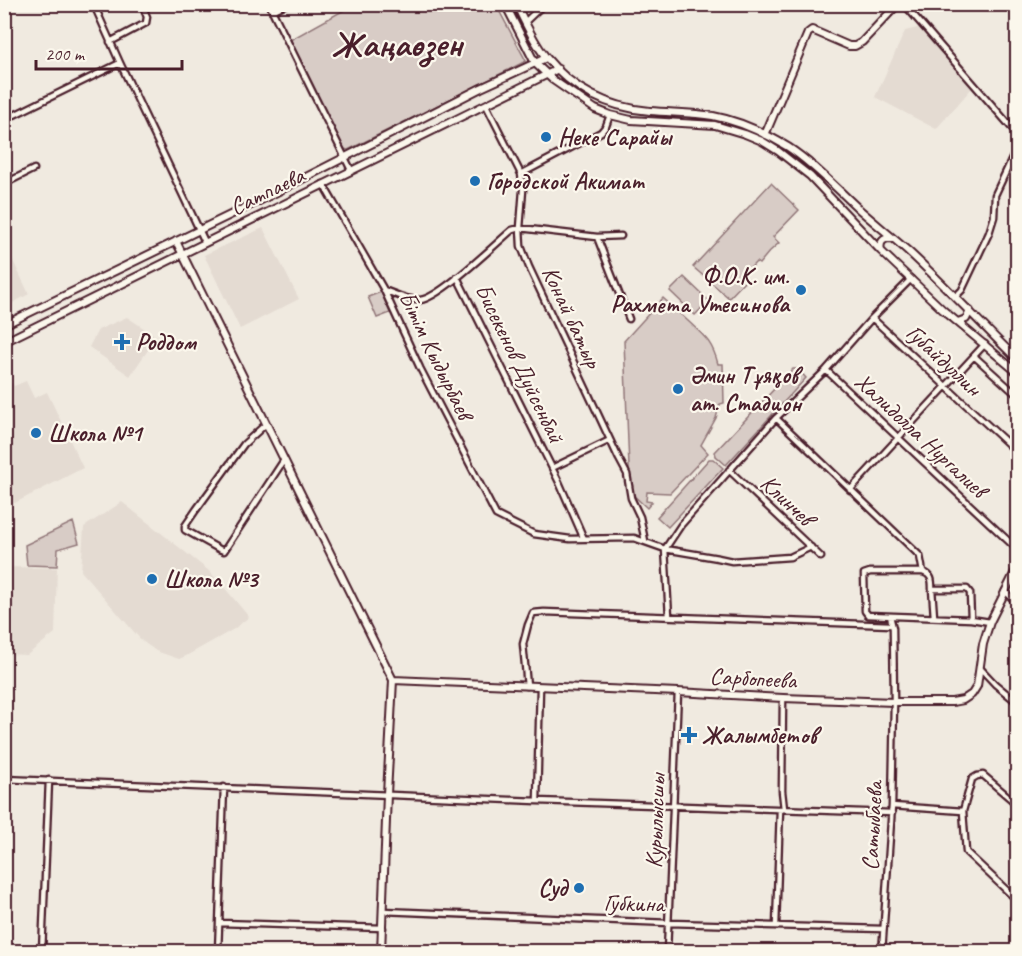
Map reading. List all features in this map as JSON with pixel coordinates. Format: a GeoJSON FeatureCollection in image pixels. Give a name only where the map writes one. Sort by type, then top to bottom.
{"type":"FeatureCollection","features":[{"type":"Feature","properties":{"kind":"street"},"geometry":{"type":"LineString","coordinates":[[110,42],[146,23],[147,17],[142,4]]}},
{"type":"Feature","properties":{"kind":"street"},"geometry":{"type":"LineString","coordinates":[[269,4],[351,170]]}},
{"type":"Feature","properties":{"kind":"street"},"geometry":{"type":"LineString","coordinates":[[272,11],[286,4]]}},
{"type":"Feature","properties":{"kind":"street"},"geometry":{"type":"LineString","coordinates":[[505,4],[535,63],[547,75],[595,109],[631,120],[715,124],[762,141],[778,151],[810,176],[910,279],[1017,373]]}},
{"type":"Feature","properties":{"kind":"street"},"geometry":{"type":"LineString","coordinates":[[516,4],[546,58],[575,86],[609,104],[632,109],[715,116],[748,126],[800,155],[909,252],[1017,360]]}},
{"type":"Feature","properties":{"kind":"street"},"geometry":{"type":"LineString","coordinates":[[525,22],[544,4]]}},
{"type":"Feature","properties":{"kind":"street"},"geometry":{"type":"LineString","coordinates":[[762,141],[808,33],[812,30],[849,46],[855,46],[862,42],[898,4]]}},
{"type":"Feature","properties":{"kind":"street"},"geometry":{"type":"LineString","coordinates":[[904,4],[1017,135]]}},
{"type":"Feature","properties":{"kind":"street"},"geometry":{"type":"LineString","coordinates":[[94,5],[205,242]]}},
{"type":"Feature","properties":{"kind":"street","name":"Сатпаева"},"geometry":{"type":"LineString","coordinates":[[4,325],[291,185],[481,88],[546,58]]}},
{"type":"Feature","properties":{"kind":"street"},"geometry":{"type":"LineString","coordinates":[[4,120],[120,63]]}},
{"type":"Feature","properties":{"kind":"street","name":"Сатпаева"},"geometry":{"type":"LineString","coordinates":[[4,342],[558,69]]}},
{"type":"Feature","properties":{"kind":"street","name":"Конай батыр"},"geometry":{"type":"LineString","coordinates":[[486,105],[521,174],[523,190],[521,246],[627,474],[631,498],[640,517],[645,541]]}},
{"type":"Feature","properties":{"kind":"street"},"geometry":{"type":"LineString","coordinates":[[521,174],[600,132],[606,126],[610,115]]}},
{"type":"Feature","properties":{"kind":"street"},"geometry":{"type":"LineString","coordinates":[[955,297],[963,290],[989,233],[994,217],[995,195],[1017,146]]}},
{"type":"Feature","properties":{"kind":"street"},"geometry":{"type":"LineString","coordinates":[[4,184],[34,169]]}},
{"type":"Feature","properties":{"kind":"street","name":"Бiтiм Кыдырбаев"},"geometry":{"type":"LineString","coordinates":[[323,184],[384,290],[420,368],[496,515],[534,534],[570,539],[634,538],[665,549],[732,561],[790,556],[811,547]]}},
{"type":"Feature","properties":{"kind":"street"},"geometry":{"type":"LineString","coordinates":[[291,185],[297,197]]}},
{"type":"Feature","properties":{"kind":"street"},"geometry":{"type":"LineString","coordinates":[[520,228],[597,237],[621,236]]}},
{"type":"Feature","properties":{"kind":"street","name":"Бисекенов Дуйсенбай"},"geometry":{"type":"LineString","coordinates":[[520,228],[512,230],[457,278],[552,468],[584,539]]}},
{"type":"Feature","properties":{"kind":"street"},"geometry":{"type":"LineString","coordinates":[[597,237],[629,319]]}},
{"type":"Feature","properties":{"kind":"street"},"geometry":{"type":"LineString","coordinates":[[881,251],[882,241],[892,238]]}},
{"type":"Feature","properties":{"kind":"street"},"geometry":{"type":"LineString","coordinates":[[176,241],[393,680],[381,951]]}},
{"type":"Feature","properties":{"kind":"street"},"geometry":{"type":"LineString","coordinates":[[384,290],[420,300],[432,296],[457,278]]}},
{"type":"Feature","properties":{"kind":"street"},"geometry":{"type":"LineString","coordinates":[[669,616],[665,549],[688,516],[776,418],[826,370],[910,279]]}},
{"type":"Feature","properties":{"kind":"street"},"geometry":{"type":"LineString","coordinates":[[958,322],[966,319],[970,311]]}},
{"type":"Feature","properties":{"kind":"street","name":"Губайдуллин"},"geometry":{"type":"LineString","coordinates":[[872,318],[1017,453]]}},
{"type":"Feature","properties":{"kind":"street"},"geometry":{"type":"LineString","coordinates":[[850,490],[985,344]]}},
{"type":"Feature","properties":{"kind":"street"},"geometry":{"type":"LineString","coordinates":[[974,356],[1017,396]]}},
{"type":"Feature","properties":{"kind":"street","name":"Халидолла Нургалиев"},"geometry":{"type":"LineString","coordinates":[[826,370],[1017,550]]}},
{"type":"Feature","properties":{"kind":"street"},"geometry":{"type":"LineString","coordinates":[[776,418],[920,556],[923,572]]}},
{"type":"Feature","properties":{"kind":"street"},"geometry":{"type":"LineString","coordinates":[[266,424],[244,444],[185,526],[185,530],[224,550],[284,460]]}},
{"type":"Feature","properties":{"kind":"street"},"geometry":{"type":"LineString","coordinates":[[552,468],[610,440]]}},
{"type":"Feature","properties":{"kind":"street","name":"Клинчев"},"geometry":{"type":"LineString","coordinates":[[729,470],[821,557]]}},
{"type":"Feature","properties":{"kind":"street","name":"Сарбопеева"},"geometry":{"type":"LineString","coordinates":[[393,680],[894,702],[963,700],[972,694],[977,686],[983,644],[990,622],[1017,566]]}},
{"type":"Feature","properties":{"kind":"street"},"geometry":{"type":"LineString","coordinates":[[934,617],[932,578],[928,574],[923,572],[864,574],[865,611],[868,615],[971,619],[990,622]]}},
{"type":"Feature","properties":{"kind":"street"},"geometry":{"type":"LineString","coordinates":[[932,589],[967,589],[970,593],[971,619]]}},
{"type":"Feature","properties":{"kind":"street"},"geometry":{"type":"LineString","coordinates":[[1005,591],[1017,603]]}},
{"type":"Feature","properties":{"kind":"street"},"geometry":{"type":"LineString","coordinates":[[527,686],[528,677],[523,644],[533,613],[891,625]]}},
{"type":"Feature","properties":{"kind":"street","name":"Сатыбаева"},"geometry":{"type":"LineString","coordinates":[[882,951],[892,813],[894,702],[893,628],[890,616]]}},
{"type":"Feature","properties":{"kind":"street"},"geometry":{"type":"LineString","coordinates":[[980,668],[1017,703]]}},
{"type":"Feature","properties":{"kind":"street"},"geometry":{"type":"LineString","coordinates":[[537,801],[540,687]]}},
{"type":"Feature","properties":{"kind":"street","name":"Курылысшы"},"geometry":{"type":"LineString","coordinates":[[667,951],[678,692]]}},
{"type":"Feature","properties":{"kind":"street"},"geometry":{"type":"LineString","coordinates":[[776,926],[782,809],[783,698]]}},
{"type":"Feature","properties":{"kind":"street"},"geometry":{"type":"LineString","coordinates":[[1017,805],[983,775],[972,779],[963,811],[966,852],[1017,902]]}},
{"type":"Feature","properties":{"kind":"street"},"geometry":{"type":"LineString","coordinates":[[4,779],[892,813]]}},
{"type":"Feature","properties":{"kind":"street"},"geometry":{"type":"LineString","coordinates":[[42,951],[49,780]]}},
{"type":"Feature","properties":{"kind":"street"},"geometry":{"type":"LineString","coordinates":[[218,951],[224,787]]}},
{"type":"Feature","properties":{"kind":"street"},"geometry":{"type":"LineString","coordinates":[[892,806],[963,811]]}},
{"type":"Feature","properties":{"kind":"street","name":"Губкина"},"geometry":{"type":"LineString","coordinates":[[383,911],[883,929]]}},
{"type":"Feature","properties":{"kind":"street"},"geometry":{"type":"LineString","coordinates":[[219,923],[382,928]]}},
{"type":"Feature","properties":{"kind":"shaded area"},"geometry":{"type":"Polygon","coordinates":[[[355,4],[496,5],[526,61],[348,150],[344,149],[290,40],[355,4]]]}},
{"type":"Feature","properties":{"kind":"shaded area"},"geometry":{"type":"Polygon","coordinates":[[[921,27],[972,88],[936,129],[875,97],[905,31],[921,27]]]}},
{"type":"Feature","properties":{"kind":"shaded area"},"geometry":{"type":"Polygon","coordinates":[[[771,183],[799,210],[773,237],[779,243],[759,264],[756,262],[744,275],[747,279],[729,298],[693,267],[771,183]]]}},
{"type":"Feature","properties":{"kind":"shaded area"},"geometry":{"type":"Polygon","coordinates":[[[263,228],[299,299],[240,329],[204,255],[263,228]]]}},
{"type":"Feature","properties":{"kind":"shaded area"},"geometry":{"type":"Polygon","coordinates":[[[5,244],[29,294],[4,307],[5,244]]]}},
{"type":"Feature","properties":{"kind":"shaded area"},"geometry":{"type":"Polygon","coordinates":[[[684,277],[709,301],[695,315],[670,291],[684,277]]]}},
{"type":"Feature","properties":{"kind":"shaded area"},"geometry":{"type":"Polygon","coordinates":[[[381,292],[390,313],[377,318],[368,297],[381,292]]]}},
{"type":"Feature","properties":{"kind":"shaded area","name":"Әмин Тұяқов ат. Стадион"},"geometry":{"type":"Polygon","coordinates":[[[663,298],[703,335],[710,344],[718,364],[723,364],[724,403],[720,404],[716,418],[701,445],[708,453],[670,493],[647,492],[646,501],[652,502],[647,508],[630,492],[624,341],[663,298]]]}},
{"type":"Feature","properties":{"kind":"shaded area","name":"Роддом"},"geometry":{"type":"Polygon","coordinates":[[[127,317],[157,337],[130,376],[89,347],[98,330],[127,317]]]}},
{"type":"Feature","properties":{"kind":"shaded area"},"geometry":{"type":"Polygon","coordinates":[[[793,369],[798,369],[806,378],[726,465],[716,456],[715,452],[793,369]]]}},
{"type":"Feature","properties":{"kind":"shaded area","name":"Школа №1"},"geometry":{"type":"Polygon","coordinates":[[[26,381],[34,398],[47,392],[83,468],[5,508],[5,387],[12,383],[14,386],[26,381]]]}},
{"type":"Feature","properties":{"kind":"shaded area"},"geometry":{"type":"Polygon","coordinates":[[[709,459],[713,459],[723,468],[668,527],[657,517],[709,459]]]}},
{"type":"Feature","properties":{"kind":"shaded area","name":"Школа №3"},"geometry":{"type":"Polygon","coordinates":[[[122,502],[209,571],[249,617],[234,629],[179,659],[156,651],[142,641],[81,571],[84,527],[122,502]]]}},
{"type":"Feature","properties":{"kind":"shaded area"},"geometry":{"type":"Polygon","coordinates":[[[73,522],[79,543],[58,549],[57,566],[27,565],[25,545],[73,522]]]}},
{"type":"Feature","properties":{"kind":"shaded area"},"geometry":{"type":"Polygon","coordinates":[[[5,567],[57,568],[55,633],[27,655],[5,654],[5,567]]]}},
{"type":"Feature","properties":{"kind":"place","name":"Неке Сарайы"},"geometry":{"type":"Point","coordinates":[546,137]}},
{"type":"Feature","properties":{"kind":"place","name":"Городской Акимат"},"geometry":{"type":"Point","coordinates":[475,181]}},
{"type":"Feature","properties":{"kind":"place","name":"Ф.О.К. им. Рахмета Утесинова"},"geometry":{"type":"Point","coordinates":[801,290]}},
{"type":"Feature","properties":{"kind":"place","name":"Роддом"},"geometry":{"type":"Point","coordinates":[122,342]}},
{"type":"Feature","properties":{"kind":"place","name":"Әмин Тұяқов ат. Стадион"},"geometry":{"type":"Point","coordinates":[678,389]}},
{"type":"Feature","properties":{"kind":"place","name":"Школа №1"},"geometry":{"type":"Point","coordinates":[36,433]}},
{"type":"Feature","properties":{"kind":"place","name":"Школа №3"},"geometry":{"type":"Point","coordinates":[152,579]}},
{"type":"Feature","properties":{"kind":"place","name":"Жалымбетов"},"geometry":{"type":"Point","coordinates":[689,735]}},
{"type":"Feature","properties":{"kind":"place","name":"Суд"},"geometry":{"type":"Point","coordinates":[579,888]}},
{"type":"Feature","properties":{"kind":"district","name":"Жаңаөзен"},"geometry":{"type":"Point","coordinates":[397,44]}}]}
